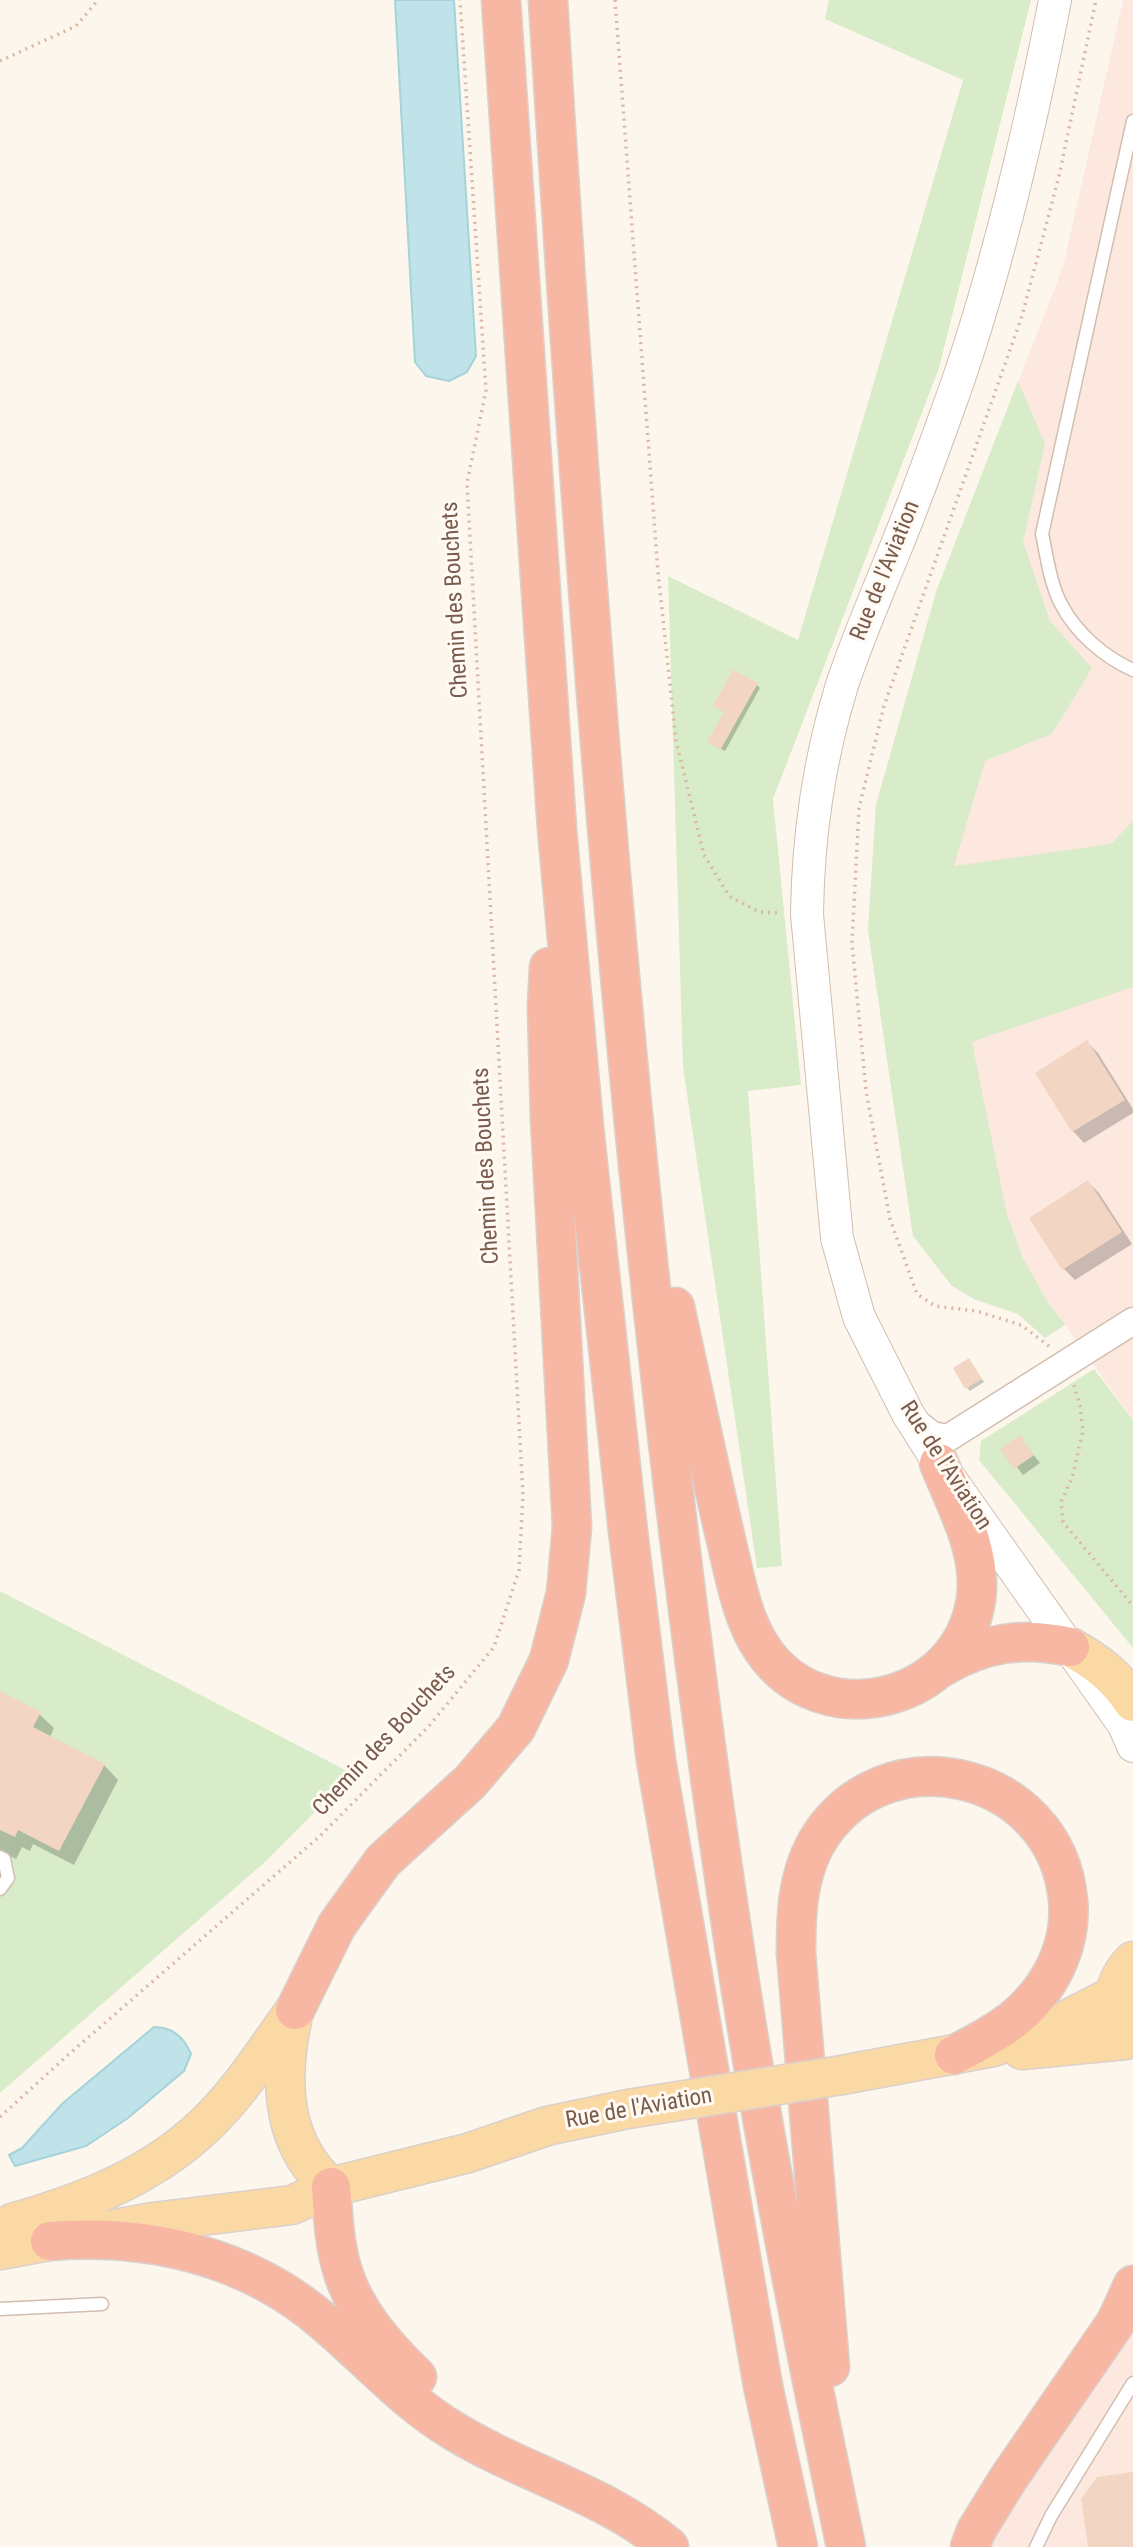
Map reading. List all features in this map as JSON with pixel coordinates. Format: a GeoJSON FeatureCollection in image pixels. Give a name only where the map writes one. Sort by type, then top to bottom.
{"type":"FeatureCollection","features":[{"type":"Feature","properties":{"kind":"highway"},"geometry":{"type":"LineString","coordinates":[[500,0],[557,829],[584,1127],[626,1517],[656,1760],[764,2386],[797,2547]]}},
{"type":"Feature","properties":{"kind":"highway"},"geometry":{"type":"LineString","coordinates":[[548,0],[605,808],[633,1117],[678,1531],[736,1958],[786,2254],[846,2547]]}},
{"type":"Feature","properties":{"kind":"highway"},"geometry":{"type":"LineString","coordinates":[[295,2010],[337,1925],[383,1861],[470,1782],[516,1728],[549,1660],[566,1593],[572,1527],[547,1007],[557,829]]}},
{"type":"Feature","properties":{"kind":"highway"},"geometry":{"type":"LineString","coordinates":[[633,1117],[721,1518],[746,1616],[761,1648],[772,1662],[811,1690],[843,1699],[862,1700],[890,1695],[921,1681],[969,1653],[1013,1641],[1070,1647]]}},
{"type":"Feature","properties":{"kind":"highway"},"geometry":{"type":"LineString","coordinates":[[942,1667],[966,1631],[976,1601],[977,1586],[977,1571],[971,1544],[943,1451]]}},
{"type":"Feature","properties":{"kind":"highway"},"geometry":{"type":"LineString","coordinates":[[846,2547],[798,1980],[796,1909],[800,1886],[810,1857],[831,1822],[852,1804],[880,1787],[926,1776],[954,1777],[985,1786],[1002,1794],[1027,1812],[1040,1825],[1056,1853],[1068,1897],[1069,1924],[1065,1944],[1050,1978],[1024,2011],[1001,2028],[954,2055]]}},
{"type":"Feature","properties":{"kind":"highway"},"geometry":{"type":"LineString","coordinates":[[331,2187],[342,2271],[367,2319],[395,2354],[435,2394],[528,2468]]}},
{"type":"Feature","properties":{"kind":"highway"},"geometry":{"type":"LineString","coordinates":[[50,2241],[90,2238],[147,2244],[194,2253],[254,2276],[283,2291],[311,2311],[426,2413],[484,2448],[619,2511],[669,2547]]}},
{"type":"Feature","properties":{"kind":"highway"},"geometry":{"type":"LineString","coordinates":[[970,2547],[975,2531],[1008,2479],[1124,2309],[1133,2285]]}},
{"type":"Feature","properties":{"kind":"main road"},"geometry":{"type":"LineString","coordinates":[[1070,1647],[1089,1657],[1127,1692]]}},
{"type":"Feature","properties":{"kind":"main road"},"geometry":{"type":"LineString","coordinates":[[1129,2045],[1116,2018],[1115,1995],[1119,1981],[1133,1961]]}},
{"type":"Feature","properties":{"kind":"main road","name":"Rue de l'Aviation"},"geometry":{"type":"LineString","coordinates":[[4,2233],[50,2241],[153,2222],[292,2206],[331,2187],[468,2153],[547,2126],[628,2109],[842,2075],[993,2047],[1051,2028],[1115,1995]]}},
{"type":"Feature","properties":{"kind":"main road"},"geometry":{"type":"LineString","coordinates":[[295,2010],[284,2069],[289,2115],[300,2147],[314,2170],[331,2187]]}},
{"type":"Feature","properties":{"kind":"main road"},"geometry":{"type":"LineString","coordinates":[[4,2233],[99,2194],[146,2171],[169,2155],[204,2126],[226,2102],[295,2010]]}},
{"type":"Feature","properties":{"kind":"main road","name":"Rue de l'Aviation"},"geometry":{"type":"LineString","coordinates":[[954,2055],[1129,2045]]}},
{"type":"Feature","properties":{"kind":"main road","name":"Rue de l'Aviation"},"geometry":{"type":"LineString","coordinates":[[4,2233],[287,2184],[331,2187]]}},
{"type":"Feature","properties":{"kind":"street","name":"Rue de l'Aviation"},"geometry":{"type":"LineString","coordinates":[[1055,0],[1028,128],[983,299],[957,382],[904,527],[858,640],[830,728],[813,819],[808,861],[807,914],[811,983],[831,1155],[837,1238],[859,1317],[908,1414],[943,1451],[1023,1552],[1127,1692]]}},
{"type":"Feature","properties":{"kind":"street","name":"Rue de l'Aviation"},"geometry":{"type":"LineString","coordinates":[[831,1155],[859,1258],[882,1321],[943,1451],[1124,1725],[1133,1746]]}},
{"type":"Feature","properties":{"kind":"street"},"geometry":{"type":"LineString","coordinates":[[943,1451],[1063,1366],[1133,1321]]}},
{"type":"Feature","properties":{"kind":"lane"},"geometry":{"type":"LineString","coordinates":[[1133,121],[1042,534],[1052,580],[1061,604],[1086,638],[1117,663],[1133,670]]}},
{"type":"Feature","properties":{"kind":"lane"},"geometry":{"type":"LineString","coordinates":[[0,1857],[4,1859],[8,1878],[0,1889]]}},
{"type":"Feature","properties":{"kind":"lane"},"geometry":{"type":"LineString","coordinates":[[0,2309],[102,2304]]}},
{"type":"Feature","properties":{"kind":"lane"},"geometry":{"type":"LineString","coordinates":[[1037,2547],[1051,2516],[1133,2383]]}},
{"type":"Feature","properties":{"kind":"path"},"geometry":{"type":"LineString","coordinates":[[0,61],[76,26],[98,0]]}},
{"type":"Feature","properties":{"kind":"path","name":"Chemin des Bouchets"},"geometry":{"type":"LineString","coordinates":[[0,2117],[68,2054],[320,1836],[429,1726],[494,1647],[519,1570],[523,1495],[467,483],[486,390],[460,0]]}},
{"type":"Feature","properties":{"kind":"path"},"geometry":{"type":"LineString","coordinates":[[615,0],[657,558],[677,741],[704,855],[729,896],[760,912],[807,914]]}},
{"type":"Feature","properties":{"kind":"path"},"geometry":{"type":"LineString","coordinates":[[1097,0],[1059,176],[1021,316],[884,706],[859,808],[852,943],[866,1091],[890,1219],[917,1294],[935,1306],[976,1311],[1021,1325],[1051,1348],[1072,1379],[1080,1406],[1083,1431],[1072,1478],[1061,1502],[1063,1522],[1133,1606]]}},
{"type":"Feature","properties":{"kind":"shaded area"},"geometry":{"type":"Polygon","coordinates":[[[1123,0],[1133,0],[1133,1420],[1065,1325],[1045,1338],[1018,1314],[974,1299],[952,1286],[913,1236],[868,930],[876,805],[936,592],[1063,267],[1123,0]]]}},
{"type":"Feature","properties":{"kind":"shaded area"},"geometry":{"type":"Polygon","coordinates":[[[1133,2324],[1133,2547],[989,2547],[995,2519],[1133,2324]]]}},
{"type":"Feature","properties":{"kind":"green space"},"geometry":{"type":"Polygon","coordinates":[[[829,0],[1031,0],[939,368],[773,799],[801,1085],[748,1091],[782,1566],[757,1568],[683,1067],[668,576],[798,640],[963,80],[825,19],[829,0]]]}},
{"type":"Feature","properties":{"kind":"green space"},"geometry":{"type":"Polygon","coordinates":[[[1018,381],[1045,444],[1023,542],[1050,621],[1092,668],[1052,734],[985,761],[954,866],[1111,844],[1133,821],[1133,987],[972,1042],[1007,1215],[1023,1258],[1047,1301],[1065,1325],[1045,1338],[1018,1314],[974,1299],[952,1286],[913,1236],[868,930],[876,805],[936,592],[1018,381]]]}},
{"type":"Feature","properties":{"kind":"green space"},"geometry":{"type":"Polygon","coordinates":[[[1094,1369],[1133,1420],[1133,1648],[979,1460],[981,1441],[1094,1369]]]}},
{"type":"Feature","properties":{"kind":"green space"},"geometry":{"type":"Polygon","coordinates":[[[0,1591],[353,1774],[266,1861],[0,2093],[0,1591]]]}},
{"type":"Feature","properties":{"kind":"water"},"geometry":{"type":"Polygon","coordinates":[[[395,0],[454,0],[476,356],[467,372],[449,381],[426,376],[415,362],[395,0]]]}},
{"type":"Feature","properties":{"kind":"water"},"geometry":{"type":"Polygon","coordinates":[[[154,2027],[172,2031],[185,2043],[191,2054],[184,2071],[128,2118],[86,2146],[15,2166],[9,2155],[22,2148],[63,2103],[154,2027]]]}},
{"type":"Feature","properties":{"kind":"building"},"geometry":{"type":"Polygon","coordinates":[[[733,670],[758,683],[721,749],[707,742],[724,712],[713,706],[733,670]]]}},
{"type":"Feature","properties":{"kind":"building"},"geometry":{"type":"Polygon","coordinates":[[[1087,1040],[1125,1100],[1072,1132],[1035,1073],[1087,1040]]]}},
{"type":"Feature","properties":{"kind":"building"},"geometry":{"type":"Polygon","coordinates":[[[1088,1180],[1122,1232],[1062,1270],[1029,1218],[1088,1180]]]}},
{"type":"Feature","properties":{"kind":"building"},"geometry":{"type":"Polygon","coordinates":[[[969,1358],[982,1379],[965,1389],[953,1368],[969,1358]]]}},
{"type":"Feature","properties":{"kind":"building"},"geometry":{"type":"Polygon","coordinates":[[[1020,1435],[1034,1455],[1014,1469],[1000,1449],[1020,1435]]]}},
{"type":"Feature","properties":{"kind":"building"},"geometry":{"type":"Polygon","coordinates":[[[0,1691],[41,1712],[33,1727],[105,1764],[59,1851],[18,1830],[15,1837],[0,1830],[0,1691]]]}},
{"type":"Feature","properties":{"kind":"building"},"geometry":{"type":"Polygon","coordinates":[[[1133,2472],[1133,2547],[1088,2547],[1081,2499],[1097,2477],[1133,2472]]]}}]}
